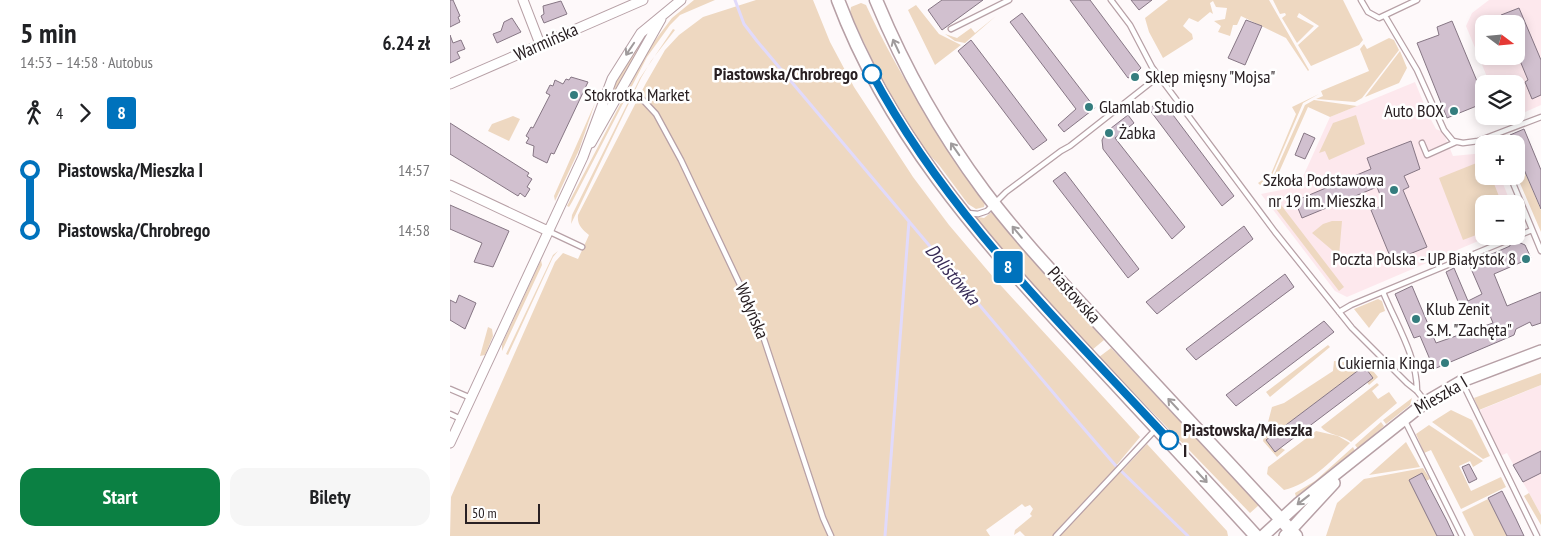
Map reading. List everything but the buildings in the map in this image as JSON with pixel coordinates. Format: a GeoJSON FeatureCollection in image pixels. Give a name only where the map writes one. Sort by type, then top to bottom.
{"type":"FeatureCollection","features":[{"type":"Feature","properties":{"kind":"main road","name":"Piastowska"},"geometry":{"type":"LineString","coordinates":[[838,0],[872,74],[897,118],[935,177],[960,210],[1009,268],[1256,536]]}},
{"type":"Feature","properties":{"kind":"main road"},"geometry":{"type":"LineString","coordinates":[[844,15],[846,5],[850,0]]}},
{"type":"Feature","properties":{"kind":"main road","name":"Piastowska"},"geometry":{"type":"LineString","coordinates":[[876,1],[909,71],[946,137],[993,203],[1069,291],[1280,519],[1290,534]]}},
{"type":"Feature","properties":{"kind":"street"},"geometry":{"type":"LineString","coordinates":[[523,0],[540,44]]}},
{"type":"Feature","properties":{"kind":"street","name":"Warmińska"},"geometry":{"type":"LineString","coordinates":[[450,84],[643,0]]}},
{"type":"Feature","properties":{"kind":"street"},"geometry":{"type":"LineString","coordinates":[[450,443],[585,152],[605,93],[620,63],[641,33],[681,0]]}},
{"type":"Feature","properties":{"kind":"street"},"geometry":{"type":"LineString","coordinates":[[585,152],[618,99],[664,15]]}},
{"type":"Feature","properties":{"kind":"street"},"geometry":{"type":"LineString","coordinates":[[450,185],[548,231]]}},
{"type":"Feature","properties":{"kind":"street","name":"Mieszka I"},"geometry":{"type":"LineString","coordinates":[[1263,536],[1280,519],[1426,402],[1462,381],[1541,351]]}},
{"type":"Feature","properties":{"kind":"street","name":"Mieszka I"},"geometry":{"type":"LineString","coordinates":[[1290,534],[1354,461]]}},
{"type":"Feature","properties":{"kind":"lane"},"geometry":{"type":"LineString","coordinates":[[951,29],[1009,0]]}},
{"type":"Feature","properties":{"kind":"lane"},"geometry":{"type":"LineString","coordinates":[[1111,0],[1130,25],[1159,76],[1339,312],[1426,402]]}},
{"type":"Feature","properties":{"kind":"lane"},"geometry":{"type":"LineString","coordinates":[[1361,0],[1368,12],[1373,16],[1385,16],[1417,0]]}},
{"type":"Feature","properties":{"kind":"lane"},"geometry":{"type":"LineString","coordinates":[[1385,16],[1417,70],[1444,130],[1456,142]]}},
{"type":"Feature","properties":{"kind":"lane"},"geometry":{"type":"LineString","coordinates":[[960,210],[970,213],[984,213],[993,203],[1061,150],[1070,146],[1159,76]]}},
{"type":"Feature","properties":{"kind":"lane","name":"Wołyńska"},"geometry":{"type":"LineString","coordinates":[[643,100],[661,122],[681,160],[757,318],[784,394],[823,518],[831,536]]}},
{"type":"Feature","properties":{"kind":"lane"},"geometry":{"type":"LineString","coordinates":[[1495,135],[1541,117]]}},
{"type":"Feature","properties":{"kind":"lane"},"geometry":{"type":"LineString","coordinates":[[1422,143],[1427,155],[1456,142],[1469,143],[1475,141]]}},
{"type":"Feature","properties":{"kind":"lane"},"geometry":{"type":"LineString","coordinates":[[1514,185],[1541,250]]}},
{"type":"Feature","properties":{"kind":"lane"},"geometry":{"type":"LineString","coordinates":[[1339,312],[1532,230]]}},
{"type":"Feature","properties":{"kind":"lane"},"geometry":{"type":"LineString","coordinates":[[548,231],[582,247]]}},
{"type":"Feature","properties":{"kind":"lane"},"geometry":{"type":"LineString","coordinates":[[1383,292],[1408,348],[1416,373],[1417,391]]}},
{"type":"Feature","properties":{"kind":"lane"},"geometry":{"type":"LineString","coordinates":[[1462,381],[1537,536]]}},
{"type":"Feature","properties":{"kind":"lane"},"geometry":{"type":"LineString","coordinates":[[450,389],[471,398]]}},
{"type":"Feature","properties":{"kind":"lane"},"geometry":{"type":"LineString","coordinates":[[450,414],[461,419]]}},
{"type":"Feature","properties":{"kind":"lane"},"geometry":{"type":"LineString","coordinates":[[1404,418],[1462,536]]}},
{"type":"Feature","properties":{"kind":"lane"},"geometry":{"type":"LineString","coordinates":[[1056,536],[1157,428]]}},
{"type":"Feature","properties":{"kind":"shaded area"},"geometry":{"type":"Polygon","coordinates":[[[694,0],[715,0],[680,15],[670,25],[647,57],[572,202],[569,207],[567,206],[650,47],[672,18],[694,0]]]}},
{"type":"Feature","properties":{"kind":"shaded area"},"geometry":{"type":"Polygon","coordinates":[[[756,0],[813,0],[830,42],[854,87],[913,177],[949,225],[994,278],[1140,437],[1115,467],[1121,472],[1147,444],[1227,531],[1228,536],[1025,536],[1020,531],[1014,535],[1015,530],[1032,516],[1030,514],[1033,509],[1030,505],[1025,507],[1022,504],[986,530],[990,536],[450,536],[451,497],[555,262],[563,253],[578,259],[589,235],[579,224],[578,215],[646,83],[665,50],[679,35],[703,17],[756,0]]]}},
{"type":"Feature","properties":{"kind":"shaded area"},"geometry":{"type":"Polygon","coordinates":[[[1168,0],[1269,0],[1309,70],[1286,38],[1241,16],[1237,25],[1233,25],[1230,36],[1218,32],[1221,26],[1214,21],[1225,19],[1227,8],[1216,7],[1213,1],[1210,3],[1213,14],[1210,12],[1198,22],[1189,18],[1183,26],[1192,34],[1193,39],[1163,58],[1149,32],[1145,18],[1168,0]]]}},
{"type":"Feature","properties":{"kind":"shaded area"},"geometry":{"type":"Polygon","coordinates":[[[1273,0],[1343,0],[1363,40],[1359,45],[1311,66],[1298,45],[1319,26],[1299,13],[1297,17],[1314,26],[1297,43],[1282,18],[1286,15],[1285,13],[1280,14],[1273,0]]]}},
{"type":"Feature","properties":{"kind":"shaded area"},"geometry":{"type":"Polygon","coordinates":[[[1489,0],[1541,0],[1541,105],[1525,112],[1525,75],[1486,75],[1482,65],[1525,65],[1525,15],[1475,15],[1475,48],[1466,26],[1472,13],[1489,0]]]}},
{"type":"Feature","properties":{"kind":"shaded area"},"geometry":{"type":"Polygon","coordinates":[[[861,3],[866,5],[878,31],[921,106],[985,202],[984,207],[976,209],[968,204],[939,165],[920,145],[885,87],[850,13],[851,7],[861,3]]]}},
{"type":"Feature","properties":{"kind":"shaded area"},"geometry":{"type":"Polygon","coordinates":[[[916,5],[939,34],[961,45],[935,65],[908,10],[916,5]]]}},
{"type":"Feature","properties":{"kind":"shaded area"},"geometry":{"type":"Polygon","coordinates":[[[996,16],[965,43],[955,41],[945,34],[957,38],[971,28],[975,33],[996,16]]]}},
{"type":"Feature","properties":{"kind":"shaded area"},"geometry":{"type":"Polygon","coordinates":[[[673,29],[675,30],[654,57],[673,29]]]}},
{"type":"Feature","properties":{"kind":"shaded area"},"geometry":{"type":"Polygon","coordinates":[[[645,35],[646,37],[600,123],[615,80],[645,35]]]}},
{"type":"Feature","properties":{"kind":"shaded area"},"geometry":{"type":"Polygon","coordinates":[[[1389,38],[1394,40],[1399,50],[1362,98],[1355,102],[1316,99],[1323,96],[1321,91],[1369,71],[1360,49],[1364,44],[1367,49],[1389,38]]]}},
{"type":"Feature","properties":{"kind":"shaded area"},"geometry":{"type":"Polygon","coordinates":[[[1400,51],[1407,68],[1399,83],[1365,97],[1400,51]]]}},
{"type":"Feature","properties":{"kind":"shaded area"},"geometry":{"type":"Polygon","coordinates":[[[648,66],[571,224],[572,215],[640,78],[648,66]]]}},
{"type":"Feature","properties":{"kind":"shaded area","name":"Szkoła Podstawowa nr 19 im. Mieszka I"},"geometry":{"type":"Polygon","coordinates":[[[1415,82],[1429,116],[1436,129],[1443,132],[1453,156],[1475,154],[1475,185],[1504,185],[1507,195],[1475,195],[1475,242],[1347,297],[1335,291],[1261,194],[1286,189],[1301,181],[1330,117],[1415,82]]]}},
{"type":"Feature","properties":{"kind":"shaded area"},"geometry":{"type":"Polygon","coordinates":[[[1319,94],[1303,103],[1272,175],[1260,185],[1258,183],[1271,174],[1296,114],[1292,107],[1319,94]]]}},
{"type":"Feature","properties":{"kind":"shaded area"},"geometry":{"type":"Polygon","coordinates":[[[1314,100],[1357,106],[1330,117],[1308,107],[1276,179],[1267,184],[1273,177],[1305,105],[1314,100]]]}},
{"type":"Feature","properties":{"kind":"shaded area"},"geometry":{"type":"Polygon","coordinates":[[[595,103],[579,150],[555,201],[554,196],[595,103]]]}},
{"type":"Feature","properties":{"kind":"shaded area"},"geometry":{"type":"Polygon","coordinates":[[[1356,115],[1365,144],[1329,160],[1325,151],[1319,153],[1333,123],[1356,115]]]}},
{"type":"Feature","properties":{"kind":"shaded area"},"geometry":{"type":"Polygon","coordinates":[[[513,116],[520,119],[509,141],[488,131],[492,124],[513,116]]]}},
{"type":"Feature","properties":{"kind":"shaded area"},"geometry":{"type":"Polygon","coordinates":[[[1475,164],[1475,185],[1495,185],[1498,195],[1475,195],[1475,235],[1463,240],[1439,178],[1475,164]]]}},
{"type":"Feature","properties":{"kind":"shaded area"},"geometry":{"type":"Polygon","coordinates":[[[1525,172],[1541,210],[1541,232],[1521,185],[1525,185],[1525,172]]]}},
{"type":"Feature","properties":{"kind":"shaded area"},"geometry":{"type":"Polygon","coordinates":[[[1278,201],[1344,287],[1339,291],[1273,205],[1278,201]]]}},
{"type":"Feature","properties":{"kind":"shaded area"},"geometry":{"type":"Polygon","coordinates":[[[993,211],[1023,249],[1104,340],[1092,350],[972,216],[984,218],[993,211]]]}},
{"type":"Feature","properties":{"kind":"shaded area"},"geometry":{"type":"Polygon","coordinates":[[[1332,221],[1342,221],[1339,256],[1312,233],[1323,224],[1332,221]]]}},
{"type":"Feature","properties":{"kind":"shaded area"},"geometry":{"type":"Polygon","coordinates":[[[558,251],[553,257],[508,355],[506,354],[553,255],[558,251]]]}},
{"type":"Feature","properties":{"kind":"shaded area"},"geometry":{"type":"Polygon","coordinates":[[[541,260],[542,265],[502,351],[502,344],[541,260]]]}},
{"type":"Feature","properties":{"kind":"shaded area"},"geometry":{"type":"Polygon","coordinates":[[[1378,299],[1382,301],[1385,311],[1380,313],[1369,328],[1354,309],[1378,299]]]}},
{"type":"Feature","properties":{"kind":"shaded area"},"geometry":{"type":"Polygon","coordinates":[[[488,327],[492,329],[493,336],[485,355],[480,356],[488,327]]]}},
{"type":"Feature","properties":{"kind":"shaded area"},"geometry":{"type":"Polygon","coordinates":[[[1328,345],[1330,347],[1270,397],[1266,392],[1328,345]]]}},
{"type":"Feature","properties":{"kind":"shaded area"},"geometry":{"type":"Polygon","coordinates":[[[1111,348],[1259,505],[1250,513],[1099,357],[1111,348]]]}},
{"type":"Feature","properties":{"kind":"shaded area"},"geometry":{"type":"Polygon","coordinates":[[[1334,361],[1368,365],[1378,377],[1369,385],[1367,382],[1372,377],[1364,366],[1266,440],[1285,450],[1277,457],[1263,441],[1272,407],[1284,403],[1333,371],[1334,361]]]}},
{"type":"Feature","properties":{"kind":"shaded area"},"geometry":{"type":"Polygon","coordinates":[[[1541,373],[1541,385],[1479,410],[1474,398],[1541,373]]]}},
{"type":"Feature","properties":{"kind":"shaded area"},"geometry":{"type":"Polygon","coordinates":[[[1377,383],[1379,385],[1372,391],[1378,399],[1389,392],[1397,403],[1351,442],[1327,432],[1321,427],[1377,383]]]}},
{"type":"Feature","properties":{"kind":"shaded area"},"geometry":{"type":"Polygon","coordinates":[[[1541,385],[1541,515],[1507,453],[1500,456],[1480,410],[1541,385]]]}},
{"type":"Feature","properties":{"kind":"shaded area"},"geometry":{"type":"Polygon","coordinates":[[[1412,398],[1410,405],[1386,424],[1383,420],[1412,398]]]}},
{"type":"Feature","properties":{"kind":"shaded area"},"geometry":{"type":"Polygon","coordinates":[[[1451,410],[1472,420],[1490,456],[1483,459],[1432,422],[1451,410]]]}},
{"type":"Feature","properties":{"kind":"shaded area"},"geometry":{"type":"Polygon","coordinates":[[[1381,422],[1384,426],[1358,449],[1355,445],[1381,422]]]}},
{"type":"Feature","properties":{"kind":"shaded area"},"geometry":{"type":"Polygon","coordinates":[[[1429,425],[1483,461],[1473,467],[1470,461],[1459,466],[1471,491],[1501,477],[1506,487],[1461,509],[1431,450],[1424,453],[1416,434],[1429,425]]]}},
{"type":"Feature","properties":{"kind":"shaded area"},"geometry":{"type":"Polygon","coordinates":[[[1316,431],[1338,436],[1350,443],[1328,464],[1303,483],[1284,490],[1267,474],[1268,467],[1316,431]]]}},
{"type":"Feature","properties":{"kind":"shaded area"},"geometry":{"type":"Polygon","coordinates":[[[1406,442],[1420,467],[1369,475],[1406,442]]]}},
{"type":"Feature","properties":{"kind":"shaded area"},"geometry":{"type":"Polygon","coordinates":[[[1353,447],[1355,451],[1296,497],[1295,493],[1315,481],[1353,447]]]}},
{"type":"Feature","properties":{"kind":"shaded area"},"geometry":{"type":"Polygon","coordinates":[[[1423,468],[1430,479],[1426,481],[1422,473],[1409,480],[1437,536],[1326,536],[1337,503],[1364,479],[1423,468]]]}},
{"type":"Feature","properties":{"kind":"shaded area"},"geometry":{"type":"Polygon","coordinates":[[[1529,493],[1541,515],[1541,525],[1524,496],[1529,493]]]}},
{"type":"Feature","properties":{"kind":"shaded area"},"geometry":{"type":"Polygon","coordinates":[[[1488,499],[1507,536],[1474,536],[1462,512],[1488,499]]]}},
{"type":"Feature","properties":{"kind":"waterway","name":"Dolistówka"},"geometry":{"type":"LineString","coordinates":[[735,0],[744,24],[757,41],[1067,409],[1116,466],[1188,536]]}},
{"type":"Feature","properties":{"kind":"waterway"},"geometry":{"type":"LineString","coordinates":[[885,536],[909,221]]}},
{"type":"Feature","properties":{"kind":"bus line","name":"8"},"geometry":{"type":"LineString","coordinates":[[872,74],[915,147],[960,210],[1009,268],[1169,440]]}},
{"type":"Feature","properties":{"kind":"place","name":"Piastowska/Chrobrego"},"geometry":{"type":"Point","coordinates":[872,74]}},
{"type":"Feature","properties":{"kind":"place","name":"Sklep mięsny \"Mojsa\""},"geometry":{"type":"Point","coordinates":[1135,77]}},
{"type":"Feature","properties":{"kind":"place","name":"Stokrotka Market"},"geometry":{"type":"Point","coordinates":[574,95]}},
{"type":"Feature","properties":{"kind":"place","name":"Glamlab Studio"},"geometry":{"type":"Point","coordinates":[1089,107]}},
{"type":"Feature","properties":{"kind":"place","name":"Auto BOX"},"geometry":{"type":"Point","coordinates":[1454,111]}},
{"type":"Feature","properties":{"kind":"place","name":"Żabka"},"geometry":{"type":"Point","coordinates":[1109,133]}},
{"type":"Feature","properties":{"kind":"place","name":"Szkoła Podstawowa nr 19 im. Mieszka I"},"geometry":{"type":"Point","coordinates":[1394,190]}},
{"type":"Feature","properties":{"kind":"place","name":"Poczta Polska - UP Białystok 8"},"geometry":{"type":"Point","coordinates":[1526,259]}},
{"type":"Feature","properties":{"kind":"place","name":"Klub Zenit S.M. \"Zachęta\""},"geometry":{"type":"Point","coordinates":[1416,319]}},
{"type":"Feature","properties":{"kind":"place","name":"Cukiernia Kinga"},"geometry":{"type":"Point","coordinates":[1445,363]}},
{"type":"Feature","properties":{"kind":"place","name":"Piastowska/Mieszka I"},"geometry":{"type":"Point","coordinates":[1169,440]}}]}
